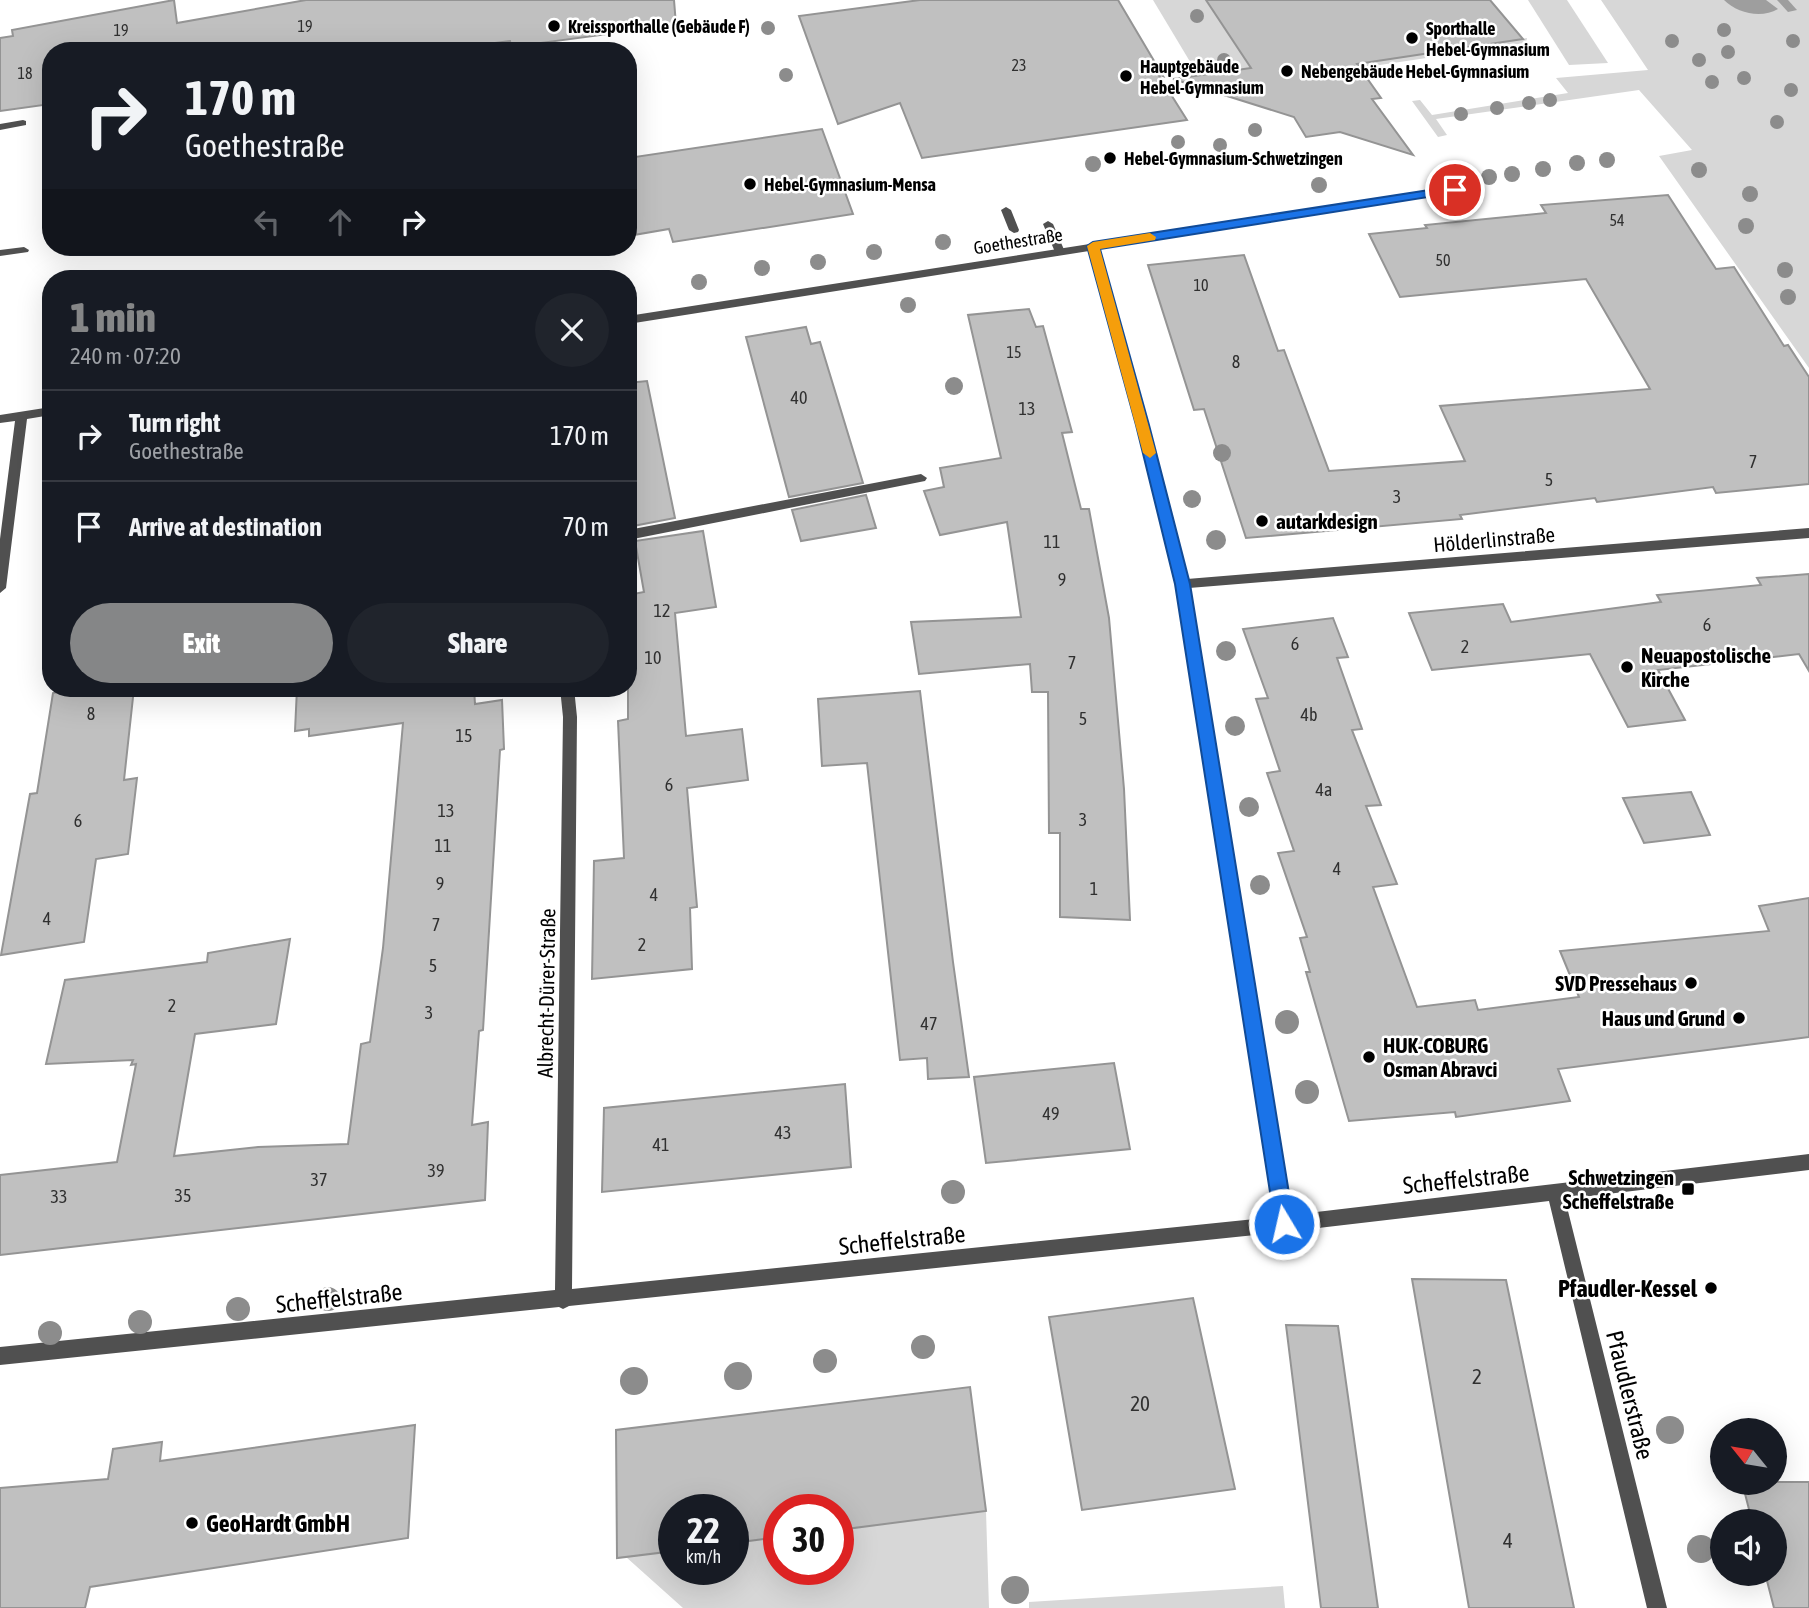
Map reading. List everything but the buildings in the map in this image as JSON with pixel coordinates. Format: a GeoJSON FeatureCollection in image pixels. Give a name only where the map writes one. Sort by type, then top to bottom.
{"type":"FeatureCollection","features":[{"type":"Feature","properties":{"kind":"street"},"geometry":{"type":"LineString","coordinates":[[0,127],[23,123]]}},
{"type":"Feature","properties":{"kind":"street","name":"Goethestraße"},"geometry":{"type":"LineString","coordinates":[[637,319],[1455,190]]}},
{"type":"Feature","properties":{"kind":"street"},"geometry":{"type":"LineString","coordinates":[[1006,211],[1014,230]]}},
{"type":"Feature","properties":{"kind":"street"},"geometry":{"type":"LineString","coordinates":[[1048,224],[1060,252]]}},
{"type":"Feature","properties":{"kind":"street"},"geometry":{"type":"LineString","coordinates":[[1093,246],[1143,425],[1182,584],[1284,1224]]}},
{"type":"Feature","properties":{"kind":"street"},"geometry":{"type":"LineString","coordinates":[[0,253],[24,250]]}},
{"type":"Feature","properties":{"kind":"street"},"geometry":{"type":"LineString","coordinates":[[0,419],[42,412]]}},
{"type":"Feature","properties":{"kind":"street"},"geometry":{"type":"LineString","coordinates":[[0,588],[22,415]]}},
{"type":"Feature","properties":{"kind":"street"},"geometry":{"type":"LineString","coordinates":[[637,533],[921,478]]}},
{"type":"Feature","properties":{"kind":"street","name":"Hölderlinstraße"},"geometry":{"type":"LineString","coordinates":[[1182,584],[1809,533]]}},
{"type":"Feature","properties":{"kind":"street","name":"Albrecht-Dürer-Straße"},"geometry":{"type":"LineString","coordinates":[[563,1300],[570,716],[568,697]]}},
{"type":"Feature","properties":{"kind":"street","name":"Scheffelstraße"},"geometry":{"type":"LineString","coordinates":[[0,1356],[1284,1224],[1556,1194],[1809,1162]]}},
{"type":"Feature","properties":{"kind":"street","name":"Pfaudlerstraße"},"geometry":{"type":"LineString","coordinates":[[1556,1194],[1657,1608]]}},
{"type":"Feature","properties":{"kind":"shaded area"},"geometry":{"type":"Polygon","coordinates":[[[1153,0],[1206,0],[1251,68],[1198,75],[1153,0]]]}},
{"type":"Feature","properties":{"kind":"shaded area"},"geometry":{"type":"Polygon","coordinates":[[[1528,0],[1567,0],[1608,63],[1569,65],[1528,0]]]}},
{"type":"Feature","properties":{"kind":"shaded area"},"geometry":{"type":"Polygon","coordinates":[[[1601,0],[1809,0],[1809,368],[1659,156],[1692,150],[1639,90],[1436,119],[1447,135],[1438,137],[1412,101],[1420,100],[1432,115],[1568,93],[1556,78],[1648,70],[1601,0]]]}},
{"type":"Feature","properties":{"kind":"shaded area"},"geometry":{"type":"Polygon","coordinates":[[[1724,0],[1766,0],[1778,9],[1764,14],[1750,13],[1729,5],[1724,0]]]}},
{"type":"Feature","properties":{"kind":"shaded area"},"geometry":{"type":"Polygon","coordinates":[[[1527,38],[1526,43],[1360,68],[1357,64],[1527,38]]]}},
{"type":"Feature","properties":{"kind":"shaded area"},"geometry":{"type":"Polygon","coordinates":[[[986,1511],[989,1608],[683,1608],[626,1557],[658,1553],[658,1585],[749,1585],[749,1541],[763,1539],[763,1585],[854,1585],[854,1528],[986,1511]]]}},
{"type":"Feature","properties":{"kind":"shaded area"},"geometry":{"type":"Polygon","coordinates":[[[1283,1586],[1285,1608],[1029,1608],[1029,1602],[1283,1586]]]}},
{"type":"Feature","properties":{"kind":"waterway"},"geometry":{"type":"LineString","coordinates":[[1782,0],[1792,10]]}},
{"type":"Feature","properties":{"kind":"slow traffic"},"geometry":{"type":"LineString","coordinates":[[1150,237],[1093,246],[1150,453]]}},
{"type":"Feature","properties":{"kind":"place","name":"Kreissporthalle (Gebäude F)"},"geometry":{"type":"Point","coordinates":[554,26]}},
{"type":"Feature","properties":{"kind":"place","name":"Sporthalle Hebel-Gymnasium"},"geometry":{"type":"Point","coordinates":[1412,38]}},
{"type":"Feature","properties":{"kind":"place","name":"Nebengebäude Hebel-Gymnasium"},"geometry":{"type":"Point","coordinates":[1287,71]}},
{"type":"Feature","properties":{"kind":"place","name":"Hauptgebäude Hebel-Gymnasium"},"geometry":{"type":"Point","coordinates":[1126,76]}},
{"type":"Feature","properties":{"kind":"place","name":"Hebel-Gymnasium-Schwetzingen"},"geometry":{"type":"Point","coordinates":[1110,158]}},
{"type":"Feature","properties":{"kind":"place","name":"Hebel-Gymnasium-Mensa"},"geometry":{"type":"Point","coordinates":[750,184]}},
{"type":"Feature","properties":{"kind":"place","name":"autarkdesign"},"geometry":{"type":"Point","coordinates":[1262,521]}},
{"type":"Feature","properties":{"kind":"place","name":"Neuapostolische Kirche"},"geometry":{"type":"Point","coordinates":[1627,667]}},
{"type":"Feature","properties":{"kind":"place","name":"SVD Pressehaus"},"geometry":{"type":"Point","coordinates":[1691,983]}},
{"type":"Feature","properties":{"kind":"place","name":"Haus und Grund"},"geometry":{"type":"Point","coordinates":[1739,1018]}},
{"type":"Feature","properties":{"kind":"place","name":"HUK-COBURG Osman Abravci"},"geometry":{"type":"Point","coordinates":[1369,1057]}},
{"type":"Feature","properties":{"kind":"place","name":"Schwetzingen Scheffelstraße"},"geometry":{"type":"Point","coordinates":[1688,1189]}},
{"type":"Feature","properties":{"kind":"place","name":"Pfaudler-Kessel"},"geometry":{"type":"Point","coordinates":[1711,1288]}},
{"type":"Feature","properties":{"kind":"place","name":"GeoHardt GmbH"},"geometry":{"type":"Point","coordinates":[192,1523]}},
{"type":"Feature","properties":{"kind":"route"},"geometry":{"type":"LineString","coordinates":[[1284,1224],[1182,584],[1143,425],[1093,246],[1455,190]]}}]}
